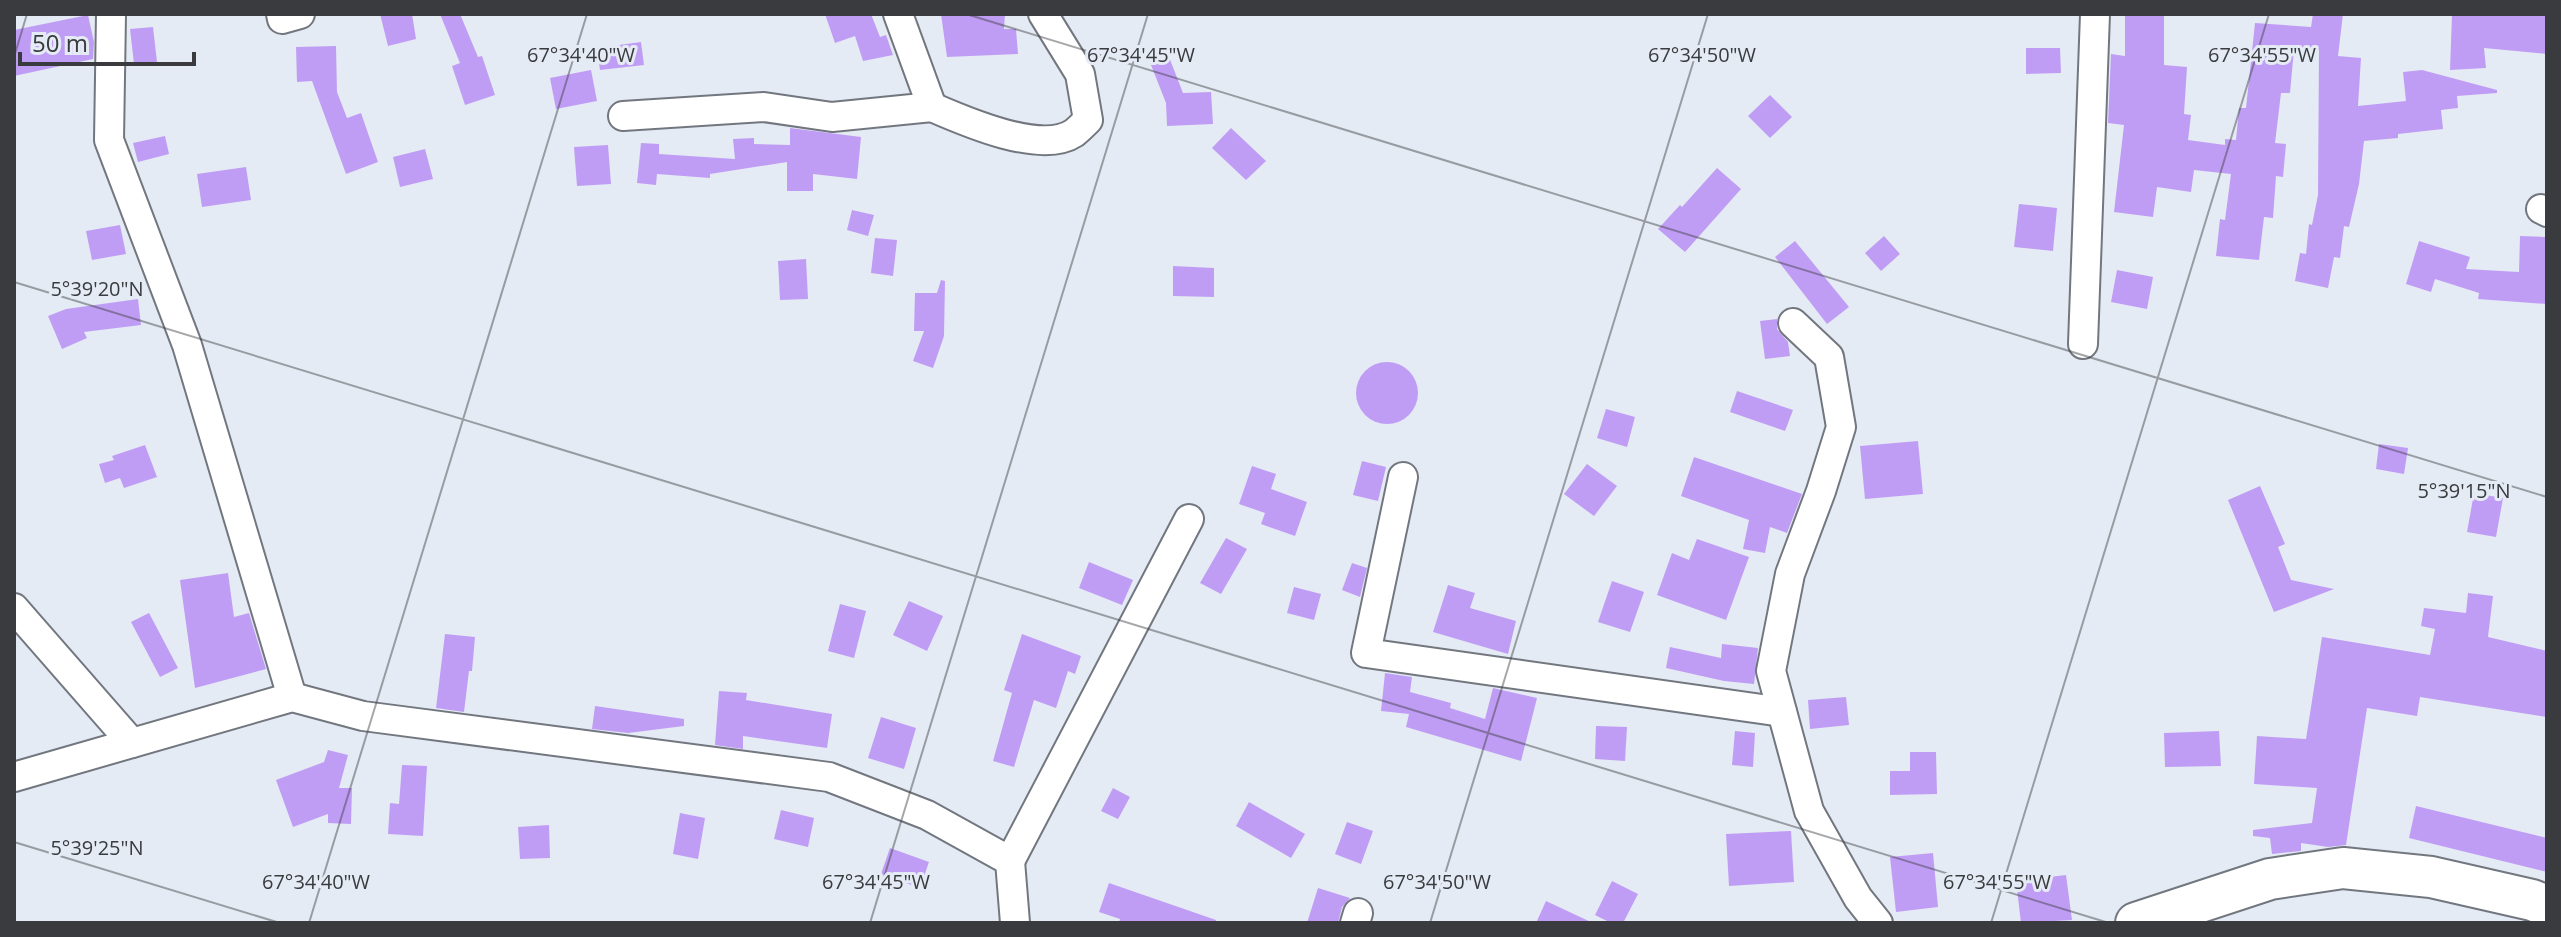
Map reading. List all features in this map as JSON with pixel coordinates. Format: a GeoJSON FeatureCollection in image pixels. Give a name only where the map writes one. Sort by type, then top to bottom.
{"type":"FeatureCollection","features":[{"type":"Feature","properties":{"kind":"street"},"geometry":{"type":"LineString","coordinates":[[111,14],[109,140],[187,345],[292,697]]}},
{"type":"Feature","properties":{"kind":"street"},"geometry":{"type":"LineString","coordinates":[[281,14],[282,19],[300,14]]}},
{"type":"Feature","properties":{"kind":"street"},"geometry":{"type":"LineString","coordinates":[[898,14],[932,107]]}},
{"type":"Feature","properties":{"kind":"street"},"geometry":{"type":"LineString","coordinates":[[623,116],[764,107],[832,117],[932,107],[984,130],[1041,140],[1072,135],[1088,120],[1080,74],[1043,14]]}},
{"type":"Feature","properties":{"kind":"street"},"geometry":{"type":"LineString","coordinates":[[2083,344],[2095,14]]}},
{"type":"Feature","properties":{"kind":"street"},"geometry":{"type":"LineString","coordinates":[[1793,323],[1829,357],[1841,427],[1790,574],[1771,671],[1809,811],[1858,898],[1878,923]]}},
{"type":"Feature","properties":{"kind":"street"},"geometry":{"type":"LineString","coordinates":[[1403,477],[1366,653],[1782,712]]}},
{"type":"Feature","properties":{"kind":"street"},"geometry":{"type":"LineString","coordinates":[[1015,923],[1010,861],[1189,519]]}},
{"type":"Feature","properties":{"kind":"street"},"geometry":{"type":"LineString","coordinates":[[14,608],[132,743]]}},
{"type":"Feature","properties":{"kind":"street"},"geometry":{"type":"LineString","coordinates":[[14,777],[292,697],[363,716],[829,777],[927,815],[1010,861]]}},
{"type":"Feature","properties":{"kind":"street"},"geometry":{"type":"LineString","coordinates":[[2136,923],[2270,879],[2343,868],[2431,877],[2547,906]]}},
{"type":"Feature","properties":{"kind":"building"},"geometry":{"type":"Polygon","coordinates":[[[380,14],[412,14],[416,39],[388,46],[380,14]]]}},
{"type":"Feature","properties":{"kind":"building"},"geometry":{"type":"Polygon","coordinates":[[[440,14],[460,14],[478,57],[482,56],[495,95],[465,105],[452,66],[460,63],[440,14]]]}},
{"type":"Feature","properties":{"kind":"building"},"geometry":{"type":"Polygon","coordinates":[[[825,14],[871,14],[880,37],[886,35],[893,55],[863,61],[855,36],[835,43],[825,14]]]}},
{"type":"Feature","properties":{"kind":"building"},"geometry":{"type":"Polygon","coordinates":[[[941,14],[1005,14],[1004,29],[1016,29],[1018,54],[947,57],[941,14]]]}},
{"type":"Feature","properties":{"kind":"building"},"geometry":{"type":"Polygon","coordinates":[[[2125,14],[2164,14],[2164,65],[2187,67],[2184,114],[2191,115],[2188,140],[2225,145],[2225,139],[2236,140],[2239,108],[2246,108],[2255,23],[2311,27],[2313,14],[2343,14],[2338,56],[2361,58],[2358,106],[2406,101],[2403,72],[2422,70],[2497,90],[2497,93],[2457,96],[2458,108],[2441,110],[2443,129],[2364,141],[2359,184],[2349,227],[2344,226],[2340,258],[2334,257],[2328,288],[2295,281],[2300,253],[2306,254],[2309,224],[2312,225],[2318,195],[2319,50],[2294,49],[2290,93],[2281,93],[2275,143],[2286,144],[2283,177],[2276,176],[2273,218],[2264,217],[2259,260],[2216,256],[2220,219],[2225,220],[2231,174],[2194,170],[2191,192],[2157,187],[2153,217],[2114,212],[2124,125],[2108,123],[2111,54],[2125,56],[2125,14]]]}},
{"type":"Feature","properties":{"kind":"building"},"geometry":{"type":"Polygon","coordinates":[[[2452,14],[2547,14],[2547,54],[2484,48],[2486,68],[2450,70],[2452,14]]]}},
{"type":"Feature","properties":{"kind":"building"},"geometry":{"type":"Polygon","coordinates":[[[88,15],[94,42],[93,59],[14,76],[14,30],[88,15]]]}},
{"type":"Feature","properties":{"kind":"building"},"geometry":{"type":"Polygon","coordinates":[[[153,27],[157,62],[134,64],[130,29],[153,27]]]}},
{"type":"Feature","properties":{"kind":"building"},"geometry":{"type":"Polygon","coordinates":[[[641,42],[644,65],[600,70],[597,48],[641,42]]]}},
{"type":"Feature","properties":{"kind":"building"},"geometry":{"type":"Polygon","coordinates":[[[336,46],[337,92],[347,118],[361,113],[378,162],[346,174],[312,81],[297,82],[296,47],[336,46]]]}},
{"type":"Feature","properties":{"kind":"building"},"geometry":{"type":"Polygon","coordinates":[[[2026,48],[2060,48],[2061,73],[2026,74],[2026,48]]]}},
{"type":"Feature","properties":{"kind":"building"},"geometry":{"type":"Polygon","coordinates":[[[1169,57],[1183,93],[1211,92],[1213,124],[1167,126],[1166,103],[1151,65],[1169,57]]]}},
{"type":"Feature","properties":{"kind":"building"},"geometry":{"type":"Polygon","coordinates":[[[591,70],[597,101],[556,109],[550,78],[591,70]]]}},
{"type":"Feature","properties":{"kind":"building"},"geometry":{"type":"Polygon","coordinates":[[[1770,95],[1792,117],[1770,138],[1748,116],[1770,95]]]}},
{"type":"Feature","properties":{"kind":"building"},"geometry":{"type":"Polygon","coordinates":[[[790,128],[861,137],[857,179],[813,174],[813,191],[787,191],[787,162],[710,174],[710,178],[657,174],[656,185],[637,183],[641,143],[659,144],[659,154],[735,159],[733,139],[754,138],[754,144],[790,145],[790,128]]]}},
{"type":"Feature","properties":{"kind":"building"},"geometry":{"type":"Polygon","coordinates":[[[1231,128],[1266,161],[1246,180],[1212,148],[1231,128]]]}},
{"type":"Feature","properties":{"kind":"building"},"geometry":{"type":"Polygon","coordinates":[[[165,136],[169,154],[138,162],[133,143],[165,136]]]}},
{"type":"Feature","properties":{"kind":"building"},"geometry":{"type":"Polygon","coordinates":[[[608,145],[611,184],[577,186],[574,147],[608,145]]]}},
{"type":"Feature","properties":{"kind":"building"},"geometry":{"type":"Polygon","coordinates":[[[425,149],[433,179],[400,187],[393,157],[425,149]]]}},
{"type":"Feature","properties":{"kind":"building"},"geometry":{"type":"Polygon","coordinates":[[[246,167],[251,200],[202,207],[197,174],[246,167]]]}},
{"type":"Feature","properties":{"kind":"building"},"geometry":{"type":"Polygon","coordinates":[[[1717,168],[1741,189],[1685,252],[1658,229],[1717,168]]]}},
{"type":"Feature","properties":{"kind":"building"},"geometry":{"type":"Polygon","coordinates":[[[2019,204],[2057,208],[2053,251],[2014,247],[2019,204]]]}},
{"type":"Feature","properties":{"kind":"building"},"geometry":{"type":"Polygon","coordinates":[[[852,210],[874,215],[868,236],[847,230],[852,210]]]}},
{"type":"Feature","properties":{"kind":"building"},"geometry":{"type":"Polygon","coordinates":[[[120,225],[126,254],[92,260],[86,231],[120,225]]]}},
{"type":"Feature","properties":{"kind":"building"},"geometry":{"type":"Polygon","coordinates":[[[1884,236],[1900,254],[1881,271],[1865,253],[1884,236]]]}},
{"type":"Feature","properties":{"kind":"building"},"geometry":{"type":"Polygon","coordinates":[[[2520,236],[2547,237],[2547,304],[2478,299],[2479,293],[2435,279],[2431,292],[2406,284],[2419,241],[2470,257],[2466,269],[2519,272],[2520,236]]]}},
{"type":"Feature","properties":{"kind":"building"},"geometry":{"type":"Polygon","coordinates":[[[875,238],[897,240],[893,276],[871,273],[875,238]]]}},
{"type":"Feature","properties":{"kind":"building"},"geometry":{"type":"Polygon","coordinates":[[[1795,241],[1849,307],[1827,324],[1775,257],[1795,241]]]}},
{"type":"Feature","properties":{"kind":"building"},"geometry":{"type":"Polygon","coordinates":[[[806,259],[808,299],[780,300],[778,261],[806,259]]]}},
{"type":"Feature","properties":{"kind":"building"},"geometry":{"type":"Polygon","coordinates":[[[1173,266],[1214,268],[1214,297],[1173,296],[1173,266]]]}},
{"type":"Feature","properties":{"kind":"building"},"geometry":{"type":"Polygon","coordinates":[[[2117,270],[2153,277],[2147,309],[2111,302],[2117,270]]]}},
{"type":"Feature","properties":{"kind":"building"},"geometry":{"type":"Polygon","coordinates":[[[941,280],[945,281],[944,336],[933,368],[913,361],[924,331],[914,331],[915,293],[937,293],[941,280]]]}},
{"type":"Feature","properties":{"kind":"building"},"geometry":{"type":"Polygon","coordinates":[[[138,299],[141,325],[84,332],[87,338],[62,349],[48,316],[66,309],[138,299]]]}},
{"type":"Feature","properties":{"kind":"building"},"geometry":{"type":"Polygon","coordinates":[[[1777,319],[1777,329],[1788,342],[1790,356],[1765,359],[1760,321],[1777,319]]]}},
{"type":"Feature","properties":{"kind":"building"},"geometry":{"type":"Polygon","coordinates":[[[1387,362],[1399,364],[1409,371],[1416,381],[1416,405],[1409,415],[1399,422],[1387,424],[1375,422],[1365,415],[1358,405],[1356,393],[1358,381],[1365,371],[1375,364],[1387,362]]]}},
{"type":"Feature","properties":{"kind":"building"},"geometry":{"type":"Polygon","coordinates":[[[1737,391],[1793,410],[1785,431],[1730,412],[1737,391]]]}},
{"type":"Feature","properties":{"kind":"building"},"geometry":{"type":"Polygon","coordinates":[[[1606,409],[1635,417],[1627,447],[1597,438],[1606,409]]]}},
{"type":"Feature","properties":{"kind":"building"},"geometry":{"type":"Polygon","coordinates":[[[1918,441],[1923,494],[1865,499],[1860,446],[1918,441]]]}},
{"type":"Feature","properties":{"kind":"building"},"geometry":{"type":"Polygon","coordinates":[[[2379,444],[2408,448],[2404,474],[2376,469],[2379,444]]]}},
{"type":"Feature","properties":{"kind":"building"},"geometry":{"type":"Polygon","coordinates":[[[145,445],[157,477],[124,488],[120,478],[105,483],[99,464],[114,460],[112,456],[145,445]]]}},
{"type":"Feature","properties":{"kind":"building"},"geometry":{"type":"Polygon","coordinates":[[[1694,457],[1802,494],[1787,533],[1770,527],[1765,553],[1743,549],[1749,520],[1681,496],[1694,457]]]}},
{"type":"Feature","properties":{"kind":"building"},"geometry":{"type":"Polygon","coordinates":[[[1362,461],[1386,467],[1378,501],[1353,495],[1362,461]]]}},
{"type":"Feature","properties":{"kind":"building"},"geometry":{"type":"Polygon","coordinates":[[[1587,464],[1617,486],[1594,516],[1564,494],[1587,464]]]}},
{"type":"Feature","properties":{"kind":"building"},"geometry":{"type":"Polygon","coordinates":[[[1252,466],[1276,474],[1271,489],[1307,502],[1295,536],[1261,524],[1265,513],[1239,504],[1252,466]]]}},
{"type":"Feature","properties":{"kind":"building"},"geometry":{"type":"Polygon","coordinates":[[[2260,486],[2285,544],[2278,547],[2291,580],[2334,589],[2274,612],[2228,500],[2260,486]]]}},
{"type":"Feature","properties":{"kind":"building"},"geometry":{"type":"Polygon","coordinates":[[[2474,493],[2503,498],[2496,537],[2467,532],[2474,493]]]}},
{"type":"Feature","properties":{"kind":"building"},"geometry":{"type":"Polygon","coordinates":[[[1226,538],[1247,549],[1221,594],[1200,583],[1226,538]]]}},
{"type":"Feature","properties":{"kind":"building"},"geometry":{"type":"Polygon","coordinates":[[[1697,539],[1749,557],[1726,620],[1657,595],[1672,553],[1689,560],[1697,539]]]}},
{"type":"Feature","properties":{"kind":"building"},"geometry":{"type":"Polygon","coordinates":[[[1089,562],[1133,580],[1122,605],[1079,588],[1089,562]]]}},
{"type":"Feature","properties":{"kind":"building"},"geometry":{"type":"Polygon","coordinates":[[[1352,563],[1367,568],[1360,597],[1342,590],[1352,563]]]}},
{"type":"Feature","properties":{"kind":"building"},"geometry":{"type":"Polygon","coordinates":[[[228,573],[234,617],[249,613],[266,669],[195,688],[180,580],[228,573]]]}},
{"type":"Feature","properties":{"kind":"building"},"geometry":{"type":"Polygon","coordinates":[[[1612,581],[1644,592],[1630,632],[1598,622],[1612,581]]]}},
{"type":"Feature","properties":{"kind":"building"},"geometry":{"type":"Polygon","coordinates":[[[1448,585],[1475,593],[1470,608],[1516,621],[1508,654],[1433,632],[1448,585]]]}},
{"type":"Feature","properties":{"kind":"building"},"geometry":{"type":"Polygon","coordinates":[[[1294,587],[1321,594],[1314,620],[1287,613],[1294,587]]]}},
{"type":"Feature","properties":{"kind":"building"},"geometry":{"type":"Polygon","coordinates":[[[2468,593],[2493,596],[2488,637],[2547,651],[2547,717],[2420,697],[2417,716],[2367,708],[2346,845],[2328,847],[2301,843],[2301,851],[2272,854],[2270,838],[2253,836],[2253,830],[2312,823],[2317,788],[2254,784],[2257,736],[2306,739],[2322,637],[2430,655],[2435,629],[2421,626],[2424,608],[2466,613],[2468,593]]]}},
{"type":"Feature","properties":{"kind":"building"},"geometry":{"type":"Polygon","coordinates":[[[909,601],[943,616],[927,651],[893,635],[909,601]]]}},
{"type":"Feature","properties":{"kind":"building"},"geometry":{"type":"Polygon","coordinates":[[[840,604],[866,611],[854,658],[828,651],[840,604]]]}},
{"type":"Feature","properties":{"kind":"building"},"geometry":{"type":"Polygon","coordinates":[[[149,613],[178,668],[160,677],[131,622],[149,613]]]}},
{"type":"Feature","properties":{"kind":"building"},"geometry":{"type":"Polygon","coordinates":[[[445,634],[475,637],[464,712],[436,708],[445,634]]]}},
{"type":"Feature","properties":{"kind":"building"},"geometry":{"type":"Polygon","coordinates":[[[1022,634],[1081,656],[1075,674],[1068,671],[1056,708],[1034,700],[1014,767],[993,761],[1012,693],[1004,690],[1022,634]]]}},
{"type":"Feature","properties":{"kind":"building"},"geometry":{"type":"Polygon","coordinates":[[[1722,644],[1758,648],[1754,684],[1724,681],[1666,668],[1670,647],[1721,658],[1722,644]]]}},
{"type":"Feature","properties":{"kind":"building"},"geometry":{"type":"Polygon","coordinates":[[[1385,673],[1412,677],[1410,692],[1451,703],[1450,708],[1485,719],[1493,688],[1537,698],[1521,761],[1406,727],[1409,714],[1381,711],[1385,673]]]}},
{"type":"Feature","properties":{"kind":"building"},"geometry":{"type":"Polygon","coordinates":[[[719,691],[747,693],[746,700],[832,714],[827,748],[743,736],[743,749],[715,745],[719,691]]]}},
{"type":"Feature","properties":{"kind":"building"},"geometry":{"type":"Polygon","coordinates":[[[1846,697],[1849,725],[1810,729],[1808,700],[1846,697]]]}},
{"type":"Feature","properties":{"kind":"building"},"geometry":{"type":"Polygon","coordinates":[[[595,706],[684,719],[684,726],[628,733],[592,729],[595,706]]]}},
{"type":"Feature","properties":{"kind":"building"},"geometry":{"type":"Polygon","coordinates":[[[881,717],[916,728],[904,769],[868,758],[881,717]]]}},
{"type":"Feature","properties":{"kind":"building"},"geometry":{"type":"Polygon","coordinates":[[[1596,726],[1627,727],[1625,761],[1595,759],[1596,726]]]}},
{"type":"Feature","properties":{"kind":"building"},"geometry":{"type":"Polygon","coordinates":[[[1735,731],[1755,733],[1753,767],[1732,765],[1735,731]]]}},
{"type":"Feature","properties":{"kind":"building"},"geometry":{"type":"Polygon","coordinates":[[[2219,731],[2221,766],[2165,767],[2164,733],[2219,731]]]}},
{"type":"Feature","properties":{"kind":"building"},"geometry":{"type":"Polygon","coordinates":[[[328,750],[348,755],[339,788],[352,788],[351,824],[328,823],[328,814],[293,827],[276,780],[324,762],[328,750]]]}},
{"type":"Feature","properties":{"kind":"building"},"geometry":{"type":"Polygon","coordinates":[[[1910,752],[1936,752],[1937,794],[1890,795],[1890,771],[1910,771],[1910,752]]]}},
{"type":"Feature","properties":{"kind":"building"},"geometry":{"type":"Polygon","coordinates":[[[402,765],[427,766],[423,836],[388,834],[390,803],[399,804],[402,765]]]}},
{"type":"Feature","properties":{"kind":"building"},"geometry":{"type":"Polygon","coordinates":[[[1113,788],[1130,797],[1118,819],[1101,811],[1113,788]]]}},
{"type":"Feature","properties":{"kind":"building"},"geometry":{"type":"Polygon","coordinates":[[[1249,802],[1305,834],[1291,858],[1236,826],[1249,802]]]}},
{"type":"Feature","properties":{"kind":"building"},"geometry":{"type":"Polygon","coordinates":[[[2416,806],[2547,838],[2547,872],[2409,838],[2416,806]]]}},
{"type":"Feature","properties":{"kind":"building"},"geometry":{"type":"Polygon","coordinates":[[[781,810],[814,818],[808,847],[774,839],[781,810]]]}},
{"type":"Feature","properties":{"kind":"building"},"geometry":{"type":"Polygon","coordinates":[[[680,813],[705,818],[698,859],[673,854],[680,813]]]}},
{"type":"Feature","properties":{"kind":"building"},"geometry":{"type":"Polygon","coordinates":[[[1347,822],[1373,831],[1361,864],[1335,854],[1347,822]]]}},
{"type":"Feature","properties":{"kind":"building"},"geometry":{"type":"Polygon","coordinates":[[[549,825],[550,858],[520,859],[518,827],[549,825]]]}},
{"type":"Feature","properties":{"kind":"building"},"geometry":{"type":"Polygon","coordinates":[[[1791,831],[1794,882],[1729,886],[1726,834],[1791,831]]]}},
{"type":"Feature","properties":{"kind":"building"},"geometry":{"type":"Polygon","coordinates":[[[890,848],[929,862],[920,888],[881,874],[890,848]]]}},
{"type":"Feature","properties":{"kind":"building"},"geometry":{"type":"Polygon","coordinates":[[[1933,853],[1938,907],[1896,912],[1890,857],[1933,853]]]}},
{"type":"Feature","properties":{"kind":"building"},"geometry":{"type":"Polygon","coordinates":[[[2066,875],[2072,920],[2021,923],[2016,881],[2066,875]]]}},
{"type":"Feature","properties":{"kind":"building"},"geometry":{"type":"Polygon","coordinates":[[[1612,881],[1638,894],[1623,923],[1611,923],[1595,915],[1612,881]]]}},
{"type":"Feature","properties":{"kind":"building"},"geometry":{"type":"Polygon","coordinates":[[[1109,883],[1216,920],[1216,923],[1119,923],[1120,919],[1099,912],[1109,883]]]}},
{"type":"Feature","properties":{"kind":"building"},"geometry":{"type":"Polygon","coordinates":[[[1318,888],[1350,898],[1342,907],[1338,923],[1307,923],[1318,888]]]}},
{"type":"Feature","properties":{"kind":"building"},"geometry":{"type":"Polygon","coordinates":[[[1546,901],[1593,923],[1536,923],[1546,901]]]}}]}
